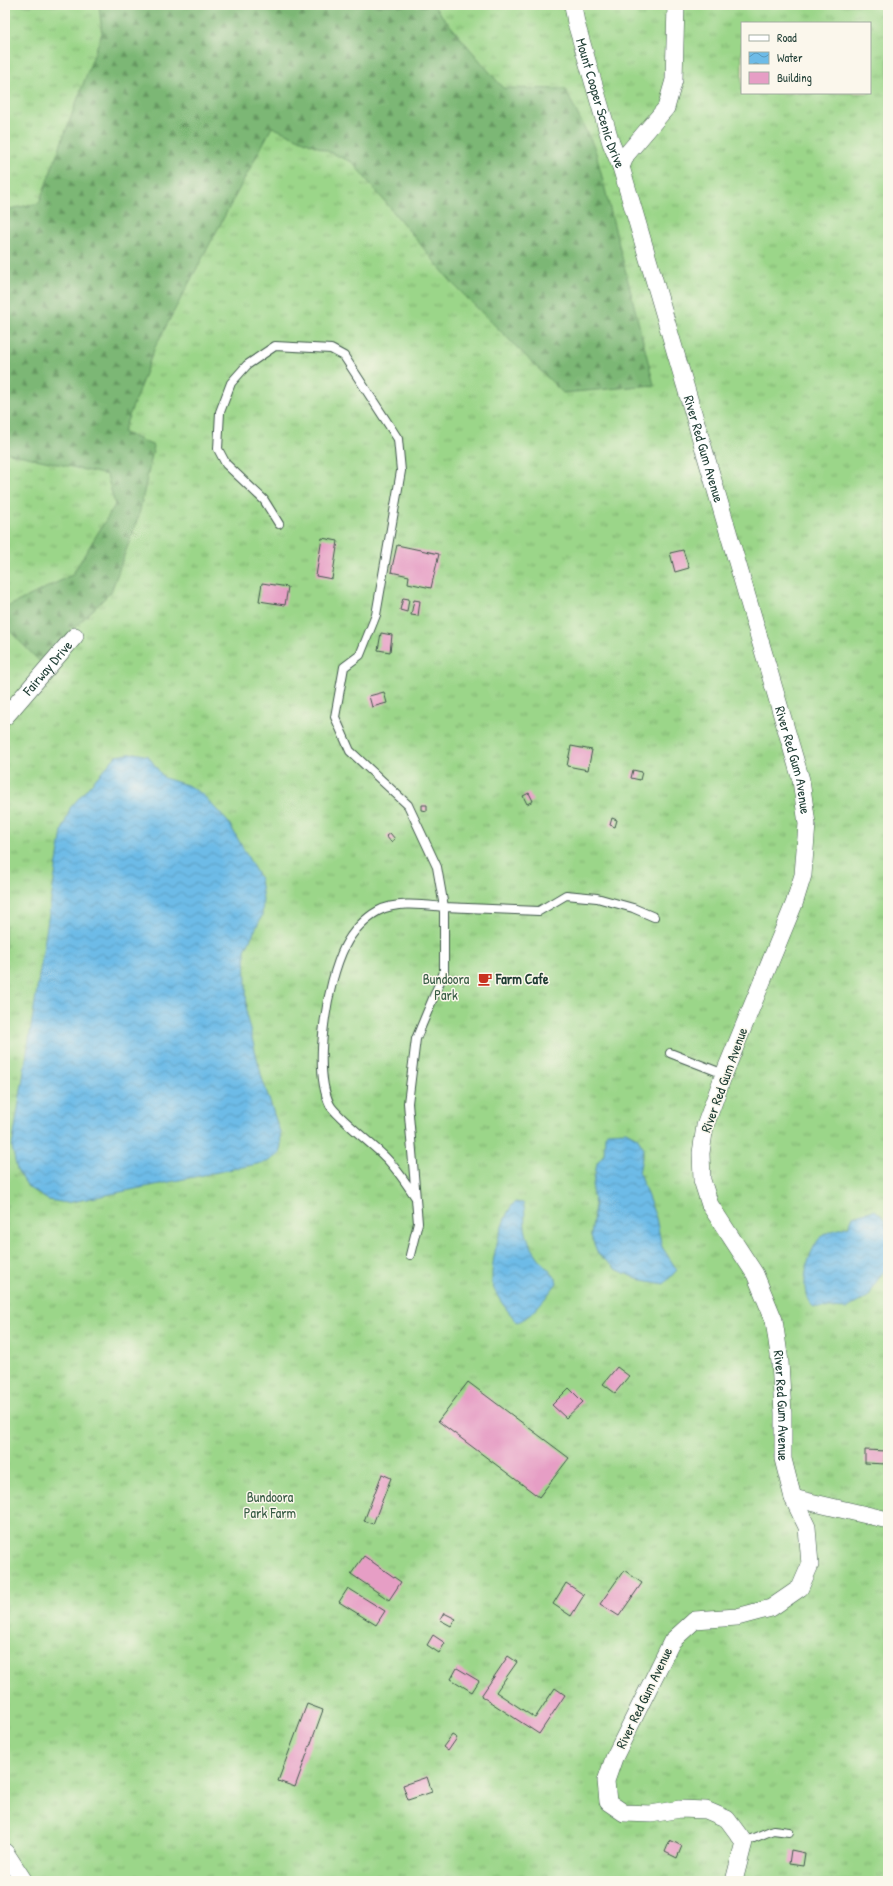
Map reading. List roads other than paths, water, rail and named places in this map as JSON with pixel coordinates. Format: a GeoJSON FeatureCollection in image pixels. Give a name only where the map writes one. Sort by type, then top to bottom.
{"type":"FeatureCollection","features":[{"type":"Feature","properties":{"kind":"street","name":"Mount Cooper Scenic Drive"},"geometry":{"type":"LineString","coordinates":[[574,5],[576,23],[611,143],[621,167]]}},
{"type":"Feature","properties":{"kind":"street","name":"Mount Cooper Scenic Drive"},"geometry":{"type":"LineString","coordinates":[[621,167],[626,155],[666,108],[674,80],[676,5]]}},
{"type":"Feature","properties":{"kind":"street","name":"River Red Gum Avenue"},"geometry":{"type":"LineString","coordinates":[[621,167],[801,780],[807,824],[803,875],[794,904],[704,1126],[701,1153],[702,1180],[710,1205],[755,1274],[774,1320],[780,1362],[783,1413],[783,1459],[793,1498],[807,1528],[810,1565],[800,1588],[771,1608],[736,1617],[695,1620],[672,1641],[614,1758],[606,1781],[608,1802],[624,1813],[651,1814],[680,1809],[706,1810],[727,1819],[744,1842]]}},
{"type":"Feature","properties":{"kind":"street","name":"Fairway Drive"},"geometry":{"type":"LineString","coordinates":[[5,717],[75,636]]}},
{"type":"Feature","properties":{"kind":"street"},"geometry":{"type":"LineString","coordinates":[[793,1498],[888,1520]]}},
{"type":"Feature","properties":{"kind":"street"},"geometry":{"type":"LineString","coordinates":[[734,1881],[744,1842]]}},
{"type":"Feature","properties":{"kind":"street"},"geometry":{"type":"LineString","coordinates":[[5,1852],[24,1881]]}},
{"type":"Feature","properties":{"kind":"lane"},"geometry":{"type":"LineString","coordinates":[[278,524],[264,500],[226,464],[218,450],[220,412],[231,383],[247,365],[275,346],[330,349],[344,356],[398,439],[401,471],[376,615],[360,654],[344,667],[335,717],[350,751],[408,805],[437,867],[444,906],[444,972],[416,1039],[408,1103],[418,1223],[410,1255]]}},
{"type":"Feature","properties":{"kind":"lane"},"geometry":{"type":"LineString","coordinates":[[416,1198],[384,1155],[331,1107],[324,1091],[322,1048],[331,986],[346,945],[361,923],[378,911],[393,905],[539,911],[566,895],[597,898],[633,908],[654,917]]}},
{"type":"Feature","properties":{"kind":"lane"},"geometry":{"type":"LineString","coordinates":[[670,1053],[724,1074]]}},
{"type":"Feature","properties":{"kind":"lane"},"geometry":{"type":"LineString","coordinates":[[744,1842],[773,1830],[789,1832]]}},
{"type":"Feature","properties":{"kind":"water"},"geometry":{"type":"Polygon","coordinates":[[[135,753],[148,756],[164,778],[187,785],[202,794],[229,823],[260,879],[263,899],[262,916],[245,950],[247,1018],[262,1078],[280,1132],[281,1145],[279,1154],[267,1162],[67,1203],[48,1200],[29,1188],[17,1170],[12,1147],[62,831],[70,808],[116,756],[135,753]]]}},
{"type":"Feature","properties":{"kind":"water"},"geometry":{"type":"Polygon","coordinates":[[[626,1131],[637,1137],[644,1148],[639,1173],[656,1218],[662,1247],[677,1270],[664,1284],[637,1279],[616,1269],[598,1254],[591,1236],[595,1205],[592,1191],[597,1163],[604,1154],[605,1136],[607,1132],[626,1131]]]}},
{"type":"Feature","properties":{"kind":"water"},"geometry":{"type":"Polygon","coordinates":[[[515,1202],[523,1203],[525,1212],[525,1228],[529,1242],[541,1261],[556,1278],[557,1283],[528,1316],[517,1322],[497,1295],[493,1286],[492,1278],[492,1267],[497,1242],[505,1218],[515,1202]]]}},
{"type":"Feature","properties":{"kind":"water"},"geometry":{"type":"Polygon","coordinates":[[[874,1210],[880,1214],[884,1220],[888,1235],[888,1267],[879,1277],[869,1296],[846,1309],[814,1307],[809,1301],[806,1293],[805,1283],[808,1261],[816,1243],[827,1233],[849,1226],[853,1216],[874,1210]]]}},
{"type":"Feature","properties":{"kind":"place","name":"Farm Cafe"},"geometry":{"type":"Point","coordinates":[485,979]}},
{"type":"Feature","properties":{"kind":"park label","name":"Bundoora Park"},"geometry":{"type":"Point","coordinates":[446,988]}},
{"type":"Feature","properties":{"kind":"park label","name":"Bundoora Park Farm"},"geometry":{"type":"Point","coordinates":[270,1506]}}]}
